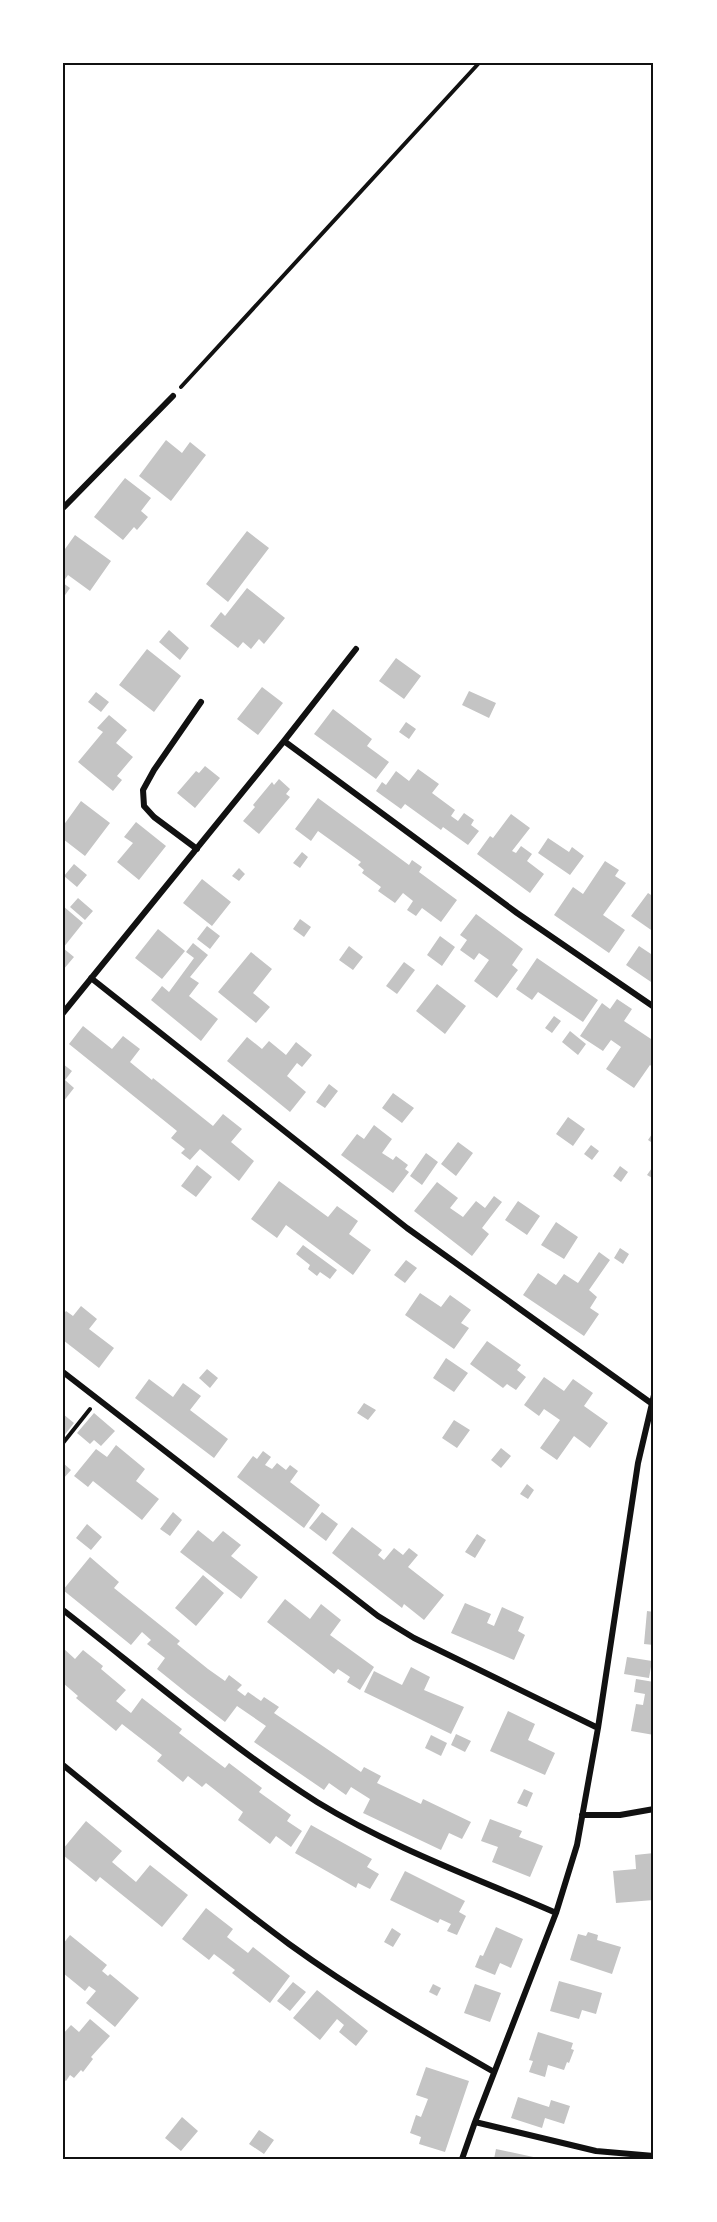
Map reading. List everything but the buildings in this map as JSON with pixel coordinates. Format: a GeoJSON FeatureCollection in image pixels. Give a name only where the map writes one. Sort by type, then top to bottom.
{"type":"FeatureCollection","features":[{"type":"Feature","properties":{"kind":"street"},"geometry":{"type":"LineString","coordinates":[[63,508],[173,396]]}},
{"type":"Feature","properties":{"kind":"street"},"geometry":{"type":"LineString","coordinates":[[63,1013],[356,649]]}},
{"type":"Feature","properties":{"kind":"street"},"geometry":{"type":"LineString","coordinates":[[197,849],[154,817],[144,806],[143,790],[154,770],[201,702]]}},
{"type":"Feature","properties":{"kind":"street"},"geometry":{"type":"LineString","coordinates":[[284,741],[518,913],[654,1007]]}},
{"type":"Feature","properties":{"kind":"street"},"geometry":{"type":"LineString","coordinates":[[91,978],[407,1228],[651,1403]]}},
{"type":"Feature","properties":{"kind":"street"},"geometry":{"type":"LineString","coordinates":[[63,1372],[378,1616],[414,1638],[598,1728]]}},
{"type":"Feature","properties":{"kind":"street"},"geometry":{"type":"LineString","coordinates":[[462,2159],[556,1913],[577,1845],[598,1728],[638,1463],[654,1395]]}},
{"type":"Feature","properties":{"kind":"street"},"geometry":{"type":"LineString","coordinates":[[63,1610],[192,1712],[317,1802],[376,1834],[556,1913]]}},
{"type":"Feature","properties":{"kind":"street"},"geometry":{"type":"LineString","coordinates":[[63,1766],[209,1884],[290,1944],[340,1979],[494,2072]]}},
{"type":"Feature","properties":{"kind":"street"},"geometry":{"type":"LineString","coordinates":[[582,1815],[620,1815],[654,1809]]}},
{"type":"Feature","properties":{"kind":"street"},"geometry":{"type":"LineString","coordinates":[[475,2121],[540,2139],[596,2151],[654,2156]]}},
{"type":"Feature","properties":{"kind":"path"},"geometry":{"type":"LineString","coordinates":[[173,396],[479,63]]}},
{"type":"Feature","properties":{"kind":"path"},"geometry":{"type":"LineString","coordinates":[[63,1443],[98,1399]]}}]}
